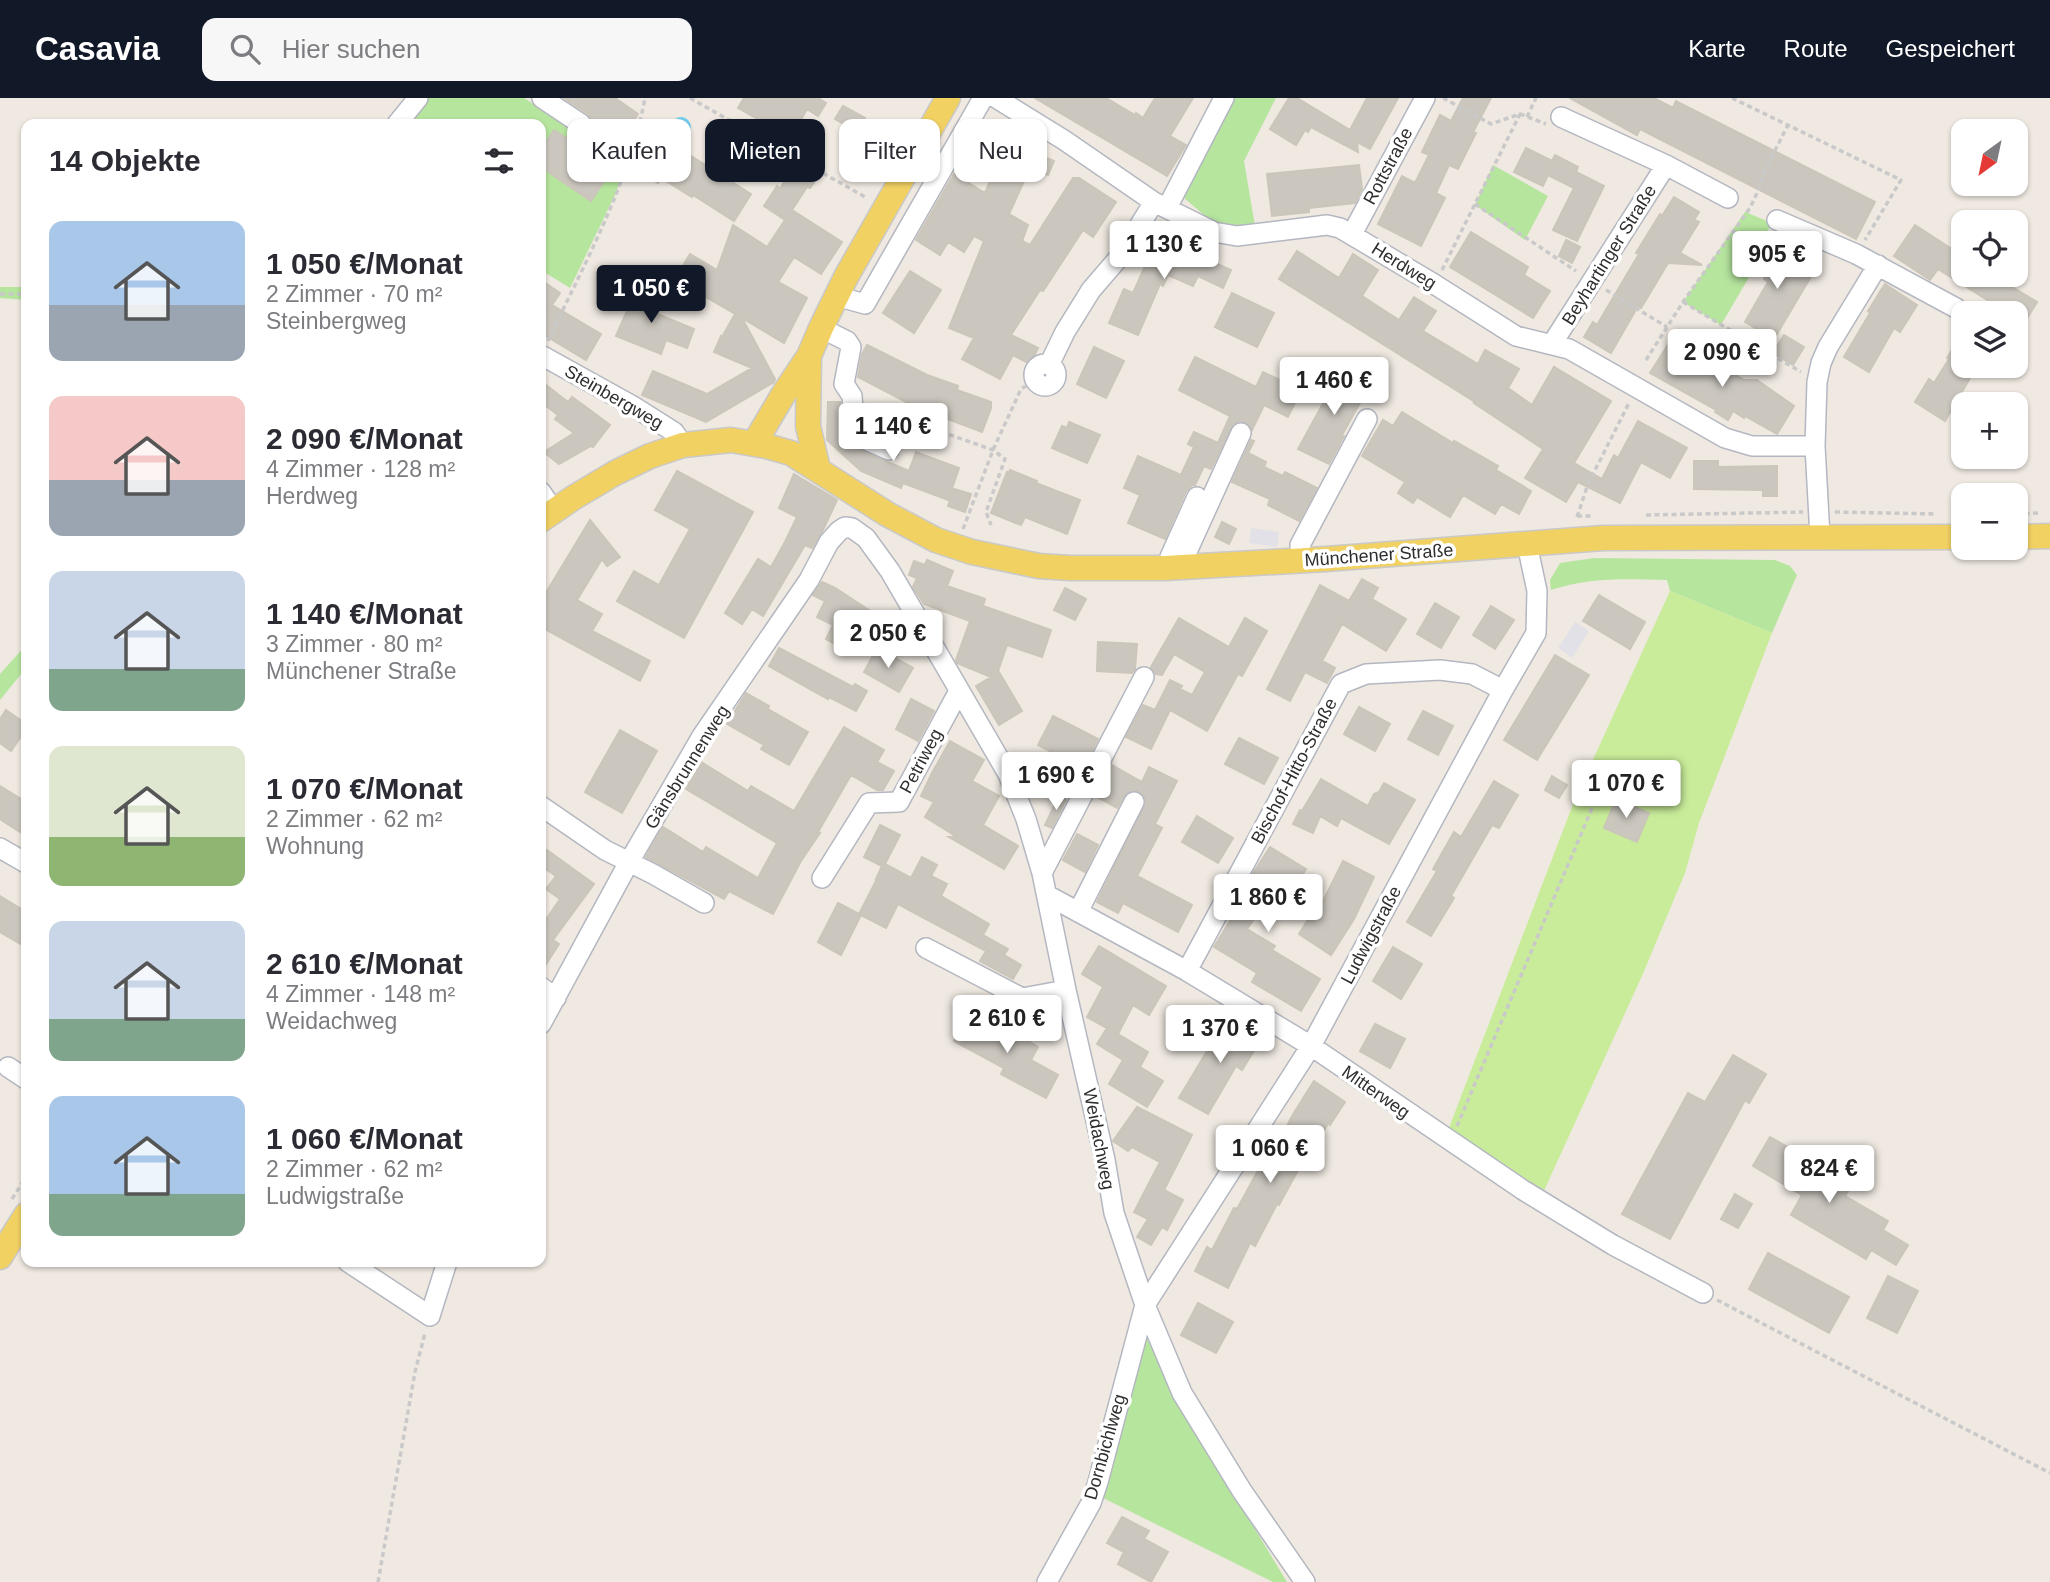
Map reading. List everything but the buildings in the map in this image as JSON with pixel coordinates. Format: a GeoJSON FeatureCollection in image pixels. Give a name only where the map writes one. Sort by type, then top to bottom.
{"type":"FeatureCollection","features":[{"type":"Feature","properties":{"kind":"main road"},"geometry":{"type":"LineString","coordinates":[[754,444],[809,356],[836,296],[948,98]]}},
{"type":"Feature","properties":{"kind":"main road"},"geometry":{"type":"LineString","coordinates":[[809,356],[808,426],[818,469]]}},
{"type":"Feature","properties":{"kind":"main road","name":"Münchener Straße"},"geometry":{"type":"LineString","coordinates":[[546,508],[650,456],[683,445],[731,440],[791,453],[887,514],[955,547],[1039,566],[1173,567],[1604,538],[1951,537]]}},
{"type":"Feature","properties":{"kind":"main road"},"geometry":{"type":"LineString","coordinates":[[2028,537],[2050,536]]}},
{"type":"Feature","properties":{"kind":"main road"},"geometry":{"type":"LineString","coordinates":[[0,1257],[21,1222]]}},
{"type":"Feature","properties":{"kind":"street"},"geometry":{"type":"LineString","coordinates":[[401,119],[418,98]]}},
{"type":"Feature","properties":{"kind":"street"},"geometry":{"type":"LineString","coordinates":[[542,98],[574,119]]}},
{"type":"Feature","properties":{"kind":"street"},"geometry":{"type":"LineString","coordinates":[[836,296],[865,304],[983,98]]}},
{"type":"Feature","properties":{"kind":"street","name":"Herdweg"},"geometry":{"type":"LineString","coordinates":[[996,98],[1065,140],[1160,205],[1214,232],[1237,236],[1327,225],[1340,228],[1516,336],[1569,349],[1725,438],[1752,446],[1815,446]]}},
{"type":"Feature","properties":{"kind":"street"},"geometry":{"type":"LineString","coordinates":[[1035,381],[1034,372],[1040,365],[1049,365],[1065,332],[1091,290],[1160,205],[1224,98]]}},
{"type":"Feature","properties":{"kind":"street","name":"Rottstraße"},"geometry":{"type":"LineString","coordinates":[[1352,234],[1424,98]]}},
{"type":"Feature","properties":{"kind":"street"},"geometry":{"type":"LineString","coordinates":[[1561,117],[1728,198]]}},
{"type":"Feature","properties":{"kind":"street","name":"Beyhartinger Straße"},"geometry":{"type":"LineString","coordinates":[[1552,344],[1666,166]]}},
{"type":"Feature","properties":{"kind":"street"},"geometry":{"type":"LineString","coordinates":[[1777,220],[1856,254],[1951,305]]}},
{"type":"Feature","properties":{"kind":"street"},"geometry":{"type":"LineString","coordinates":[[1820,537],[1815,446],[1821,363],[1878,265]]}},
{"type":"Feature","properties":{"kind":"street"},"geometry":{"type":"LineString","coordinates":[[821,328],[847,341],[851,346],[844,384],[852,396],[854,425],[864,439],[889,450]]}},
{"type":"Feature","properties":{"kind":"street","name":"Steinbergweg"},"geometry":{"type":"LineString","coordinates":[[546,358],[674,432],[683,445]]}},
{"type":"Feature","properties":{"kind":"street"},"geometry":{"type":"LineString","coordinates":[[1302,560],[1300,545],[1367,419]]}},
{"type":"Feature","properties":{"kind":"street"},"geometry":{"type":"LineString","coordinates":[[1173,567],[1241,433]]}},
{"type":"Feature","properties":{"kind":"street"},"geometry":{"type":"LineString","coordinates":[[852,528],[857,495]]}},
{"type":"Feature","properties":{"kind":"street"},"geometry":{"type":"LineString","coordinates":[[1173,567],[1197,497]]}},
{"type":"Feature","properties":{"kind":"street","name":"Gänsbrunnenweg"},"geometry":{"type":"LineString","coordinates":[[548,993],[629,862],[702,736],[809,580],[829,542],[845,527],[852,528]]}},
{"type":"Feature","properties":{"kind":"street","name":"Weidachweg"},"geometry":{"type":"LineString","coordinates":[[852,528],[866,538],[890,572],[1009,774],[1042,873],[1114,1213],[1145,1305],[1182,1393],[1242,1491],[1305,1582]]}},
{"type":"Feature","properties":{"kind":"street","name":"Ludwigstraße"},"geometry":{"type":"LineString","coordinates":[[1145,1305],[1311,1046],[1536,633],[1537,591],[1527,544]]}},
{"type":"Feature","properties":{"kind":"street","name":"Bischof-Hitto-Straße"},"geometry":{"type":"LineString","coordinates":[[1187,971],[1340,684],[1366,674],[1440,670],[1472,674],[1503,690]]}},
{"type":"Feature","properties":{"kind":"street"},"geometry":{"type":"LineString","coordinates":[[1042,873],[1144,677]]}},
{"type":"Feature","properties":{"kind":"street","name":"Petriweg"},"geometry":{"type":"LineString","coordinates":[[822,878],[869,803],[899,802],[959,691]]}},
{"type":"Feature","properties":{"kind":"street"},"geometry":{"type":"LineString","coordinates":[[1078,912],[1134,802]]}},
{"type":"Feature","properties":{"kind":"street"},"geometry":{"type":"LineString","coordinates":[[546,809],[605,850],[704,903]]}},
{"type":"Feature","properties":{"kind":"street"},"geometry":{"type":"LineString","coordinates":[[0,848],[21,858]]}},
{"type":"Feature","properties":{"kind":"street","name":"Mitterweg"},"geometry":{"type":"LineString","coordinates":[[1047,895],[1187,971],[1311,1046],[1523,1190],[1613,1245],[1703,1293]]}},
{"type":"Feature","properties":{"kind":"street"},"geometry":{"type":"LineString","coordinates":[[926,948],[1022,998],[1066,990]]}},
{"type":"Feature","properties":{"kind":"street"},"geometry":{"type":"LineString","coordinates":[[8,1067],[21,1076]]}},
{"type":"Feature","properties":{"kind":"street"},"geometry":{"type":"LineString","coordinates":[[356,1267],[430,1315],[445,1267]]}},
{"type":"Feature","properties":{"kind":"street","name":"Dornbichlweg"},"geometry":{"type":"LineString","coordinates":[[1047,1582],[1091,1503],[1145,1305]]}},
{"type":"Feature","properties":{"kind":"path"},"geometry":{"type":"LineString","coordinates":[[546,345],[618,194],[645,98]]}},
{"type":"Feature","properties":{"kind":"path"},"geometry":{"type":"LineString","coordinates":[[690,98],[872,201]]}},
{"type":"Feature","properties":{"kind":"path"},"geometry":{"type":"LineString","coordinates":[[1443,98],[1491,124],[1520,114],[1552,126],[1561,117]]}},
{"type":"Feature","properties":{"kind":"path"},"geometry":{"type":"LineString","coordinates":[[1527,117],[1535,98]]}},
{"type":"Feature","properties":{"kind":"path"},"geometry":{"type":"LineString","coordinates":[[1732,98],[1900,180],[1856,254]]}},
{"type":"Feature","properties":{"kind":"path"},"geometry":{"type":"LineString","coordinates":[[1434,284],[1520,114]]}},
{"type":"Feature","properties":{"kind":"path"},"geometry":{"type":"LineString","coordinates":[[1646,360],[1683,302],[1750,208],[1765,170],[1788,125]]}},
{"type":"Feature","properties":{"kind":"path"},"geometry":{"type":"LineString","coordinates":[[1475,204],[1591,281],[1667,327]]}},
{"type":"Feature","properties":{"kind":"path"},"geometry":{"type":"LineString","coordinates":[[1750,208],[1777,220]]}},
{"type":"Feature","properties":{"kind":"path"},"geometry":{"type":"LineString","coordinates":[[0,294],[21,294]]}},
{"type":"Feature","properties":{"kind":"path"},"geometry":{"type":"LineString","coordinates":[[1683,302],[1818,382]]}},
{"type":"Feature","properties":{"kind":"path"},"geometry":{"type":"LineString","coordinates":[[955,547],[993,450],[1021,389],[1035,381]]}},
{"type":"Feature","properties":{"kind":"path"},"geometry":{"type":"LineString","coordinates":[[1604,516],[1577,516],[1588,484],[1626,411],[1635,387]]}},
{"type":"Feature","properties":{"kind":"path"},"geometry":{"type":"LineString","coordinates":[[852,396],[905,419],[993,450],[1005,459],[986,512],[991,525]]}},
{"type":"Feature","properties":{"kind":"path"},"geometry":{"type":"LineString","coordinates":[[1644,515],[1818,512],[1945,515]]}},
{"type":"Feature","properties":{"kind":"path"},"geometry":{"type":"LineString","coordinates":[[2028,513],[2039,513]]}},
{"type":"Feature","properties":{"kind":"path"},"geometry":{"type":"LineString","coordinates":[[1450,1142],[1596,799]]}},
{"type":"Feature","properties":{"kind":"path"},"geometry":{"type":"LineString","coordinates":[[1703,1293],[2050,1473]]}},
{"type":"Feature","properties":{"kind":"path"},"geometry":{"type":"LineString","coordinates":[[378,1582],[415,1372],[430,1315]]}},
{"type":"Feature","properties":{"kind":"shaded area"},"geometry":{"type":"Polygon","coordinates":[[[1251,528],[1279,532],[1277,547],[1249,543],[1251,528]]]}},
{"type":"Feature","properties":{"kind":"shaded area"},"geometry":{"type":"Polygon","coordinates":[[[1575,622],[1589,631],[1572,658],[1558,648],[1575,622]]]}},
{"type":"Feature","properties":{"kind":"green space"},"geometry":{"type":"Polygon","coordinates":[[[427,98],[524,98],[567,125],[567,182],[620,182],[570,288],[546,273],[546,119],[411,119],[427,98]]]}},
{"type":"Feature","properties":{"kind":"green space"},"geometry":{"type":"Polygon","coordinates":[[[1229,98],[1276,98],[1244,161],[1255,226],[1217,226],[1177,192],[1229,98]]]}},
{"type":"Feature","properties":{"kind":"green space"},"geometry":{"type":"Polygon","coordinates":[[[1493,165],[1548,196],[1525,240],[1475,205],[1493,165]]]}},
{"type":"Feature","properties":{"kind":"green space"},"geometry":{"type":"Polygon","coordinates":[[[1745,212],[1772,223],[1750,261],[1755,267],[1721,325],[1683,302],[1745,212]]]}},
{"type":"Feature","properties":{"kind":"green space"},"geometry":{"type":"Polygon","coordinates":[[[0,287],[21,287],[21,300],[0,298],[0,287]]]}},
{"type":"Feature","properties":{"kind":"green space"},"geometry":{"type":"Polygon","coordinates":[[[1594,558],[1775,560],[1790,566],[1797,575],[1772,633],[1670,591],[1667,580],[1594,581],[1551,590],[1550,580],[1560,563],[1594,558]]]}},
{"type":"Feature","properties":{"kind":"green space"},"geometry":{"type":"Polygon","coordinates":[[[1670,591],[1772,633],[1699,823],[1685,873],[1642,976],[1542,1195],[1447,1133],[1575,799],[1670,591]]]}},
{"type":"Feature","properties":{"kind":"green space"},"geometry":{"type":"Polygon","coordinates":[[[21,651],[21,674],[0,700],[0,674],[21,651]]]}},
{"type":"Feature","properties":{"kind":"green space"},"geometry":{"type":"Polygon","coordinates":[[[1142,1328],[1175,1397],[1287,1582],[1273,1582],[1101,1497],[1142,1328]]]}}]}
